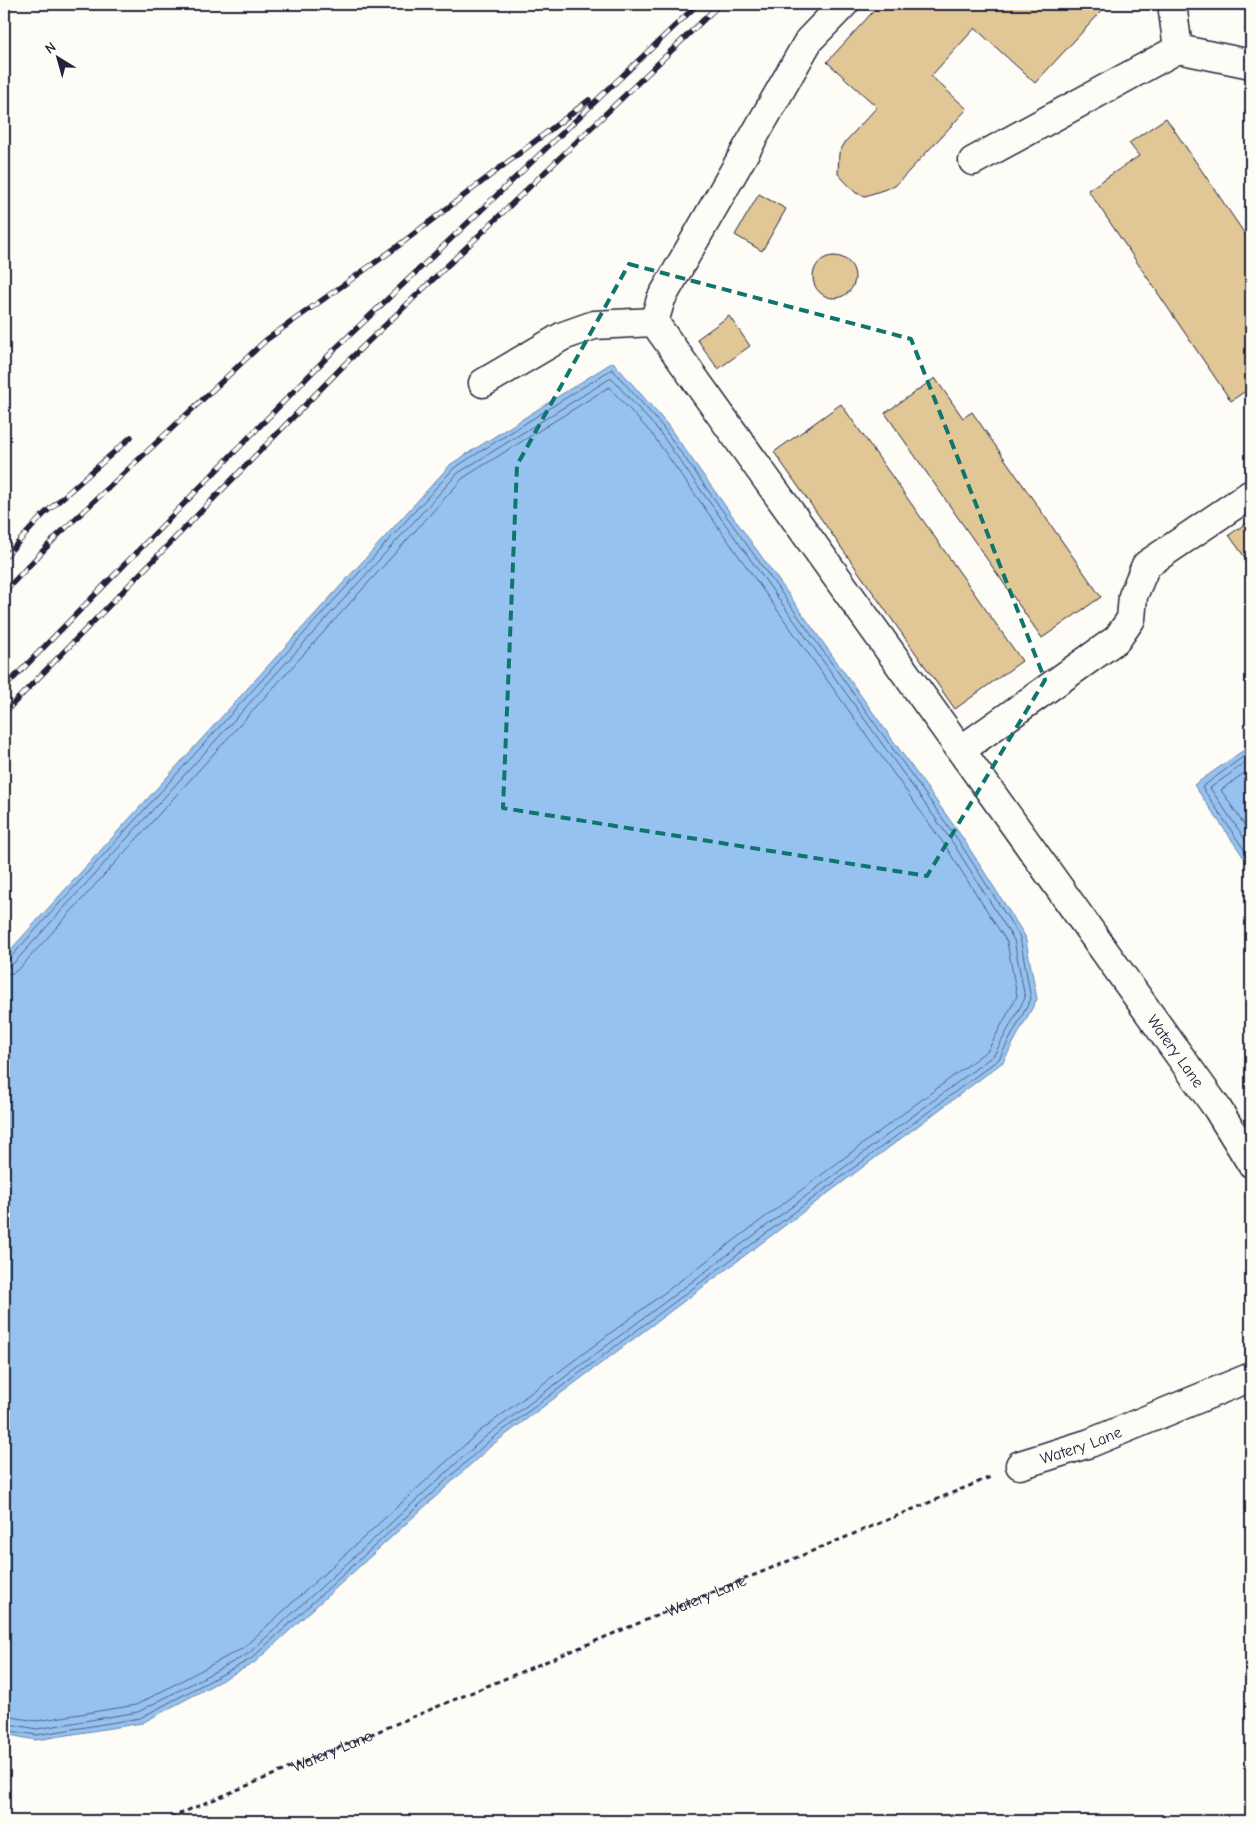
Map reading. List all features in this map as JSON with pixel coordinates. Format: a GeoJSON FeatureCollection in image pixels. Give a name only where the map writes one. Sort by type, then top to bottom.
{"type":"FeatureCollection","features":[{"type":"Feature","properties":{"kind":"street"},"geometry":{"type":"LineString","coordinates":[[483,383],[564,336],[594,325],[654,322],[661,299],[809,40],[844,4]]}},
{"type":"Feature","properties":{"kind":"street"},"geometry":{"type":"LineString","coordinates":[[1172,4],[1178,49]]}},
{"type":"Feature","properties":{"kind":"street"},"geometry":{"type":"LineString","coordinates":[[973,161],[1178,49],[1251,64]]}},
{"type":"Feature","properties":{"kind":"street","name":"Watery Lane"},"geometry":{"type":"LineString","coordinates":[[654,322],[1217,1108],[1251,1163]]}},
{"type":"Feature","properties":{"kind":"street"},"geometry":{"type":"LineString","coordinates":[[961,750],[1117,639],[1131,618],[1133,596],[1146,565],[1251,494]]}},
{"type":"Feature","properties":{"kind":"street","name":"Watery Lane"},"geometry":{"type":"LineString","coordinates":[[1020,1465],[1090,1443],[1251,1377]]}},
{"type":"Feature","properties":{"kind":"path","name":"Watery Lane"},"geometry":{"type":"LineString","coordinates":[[162,1821],[1020,1465]]}},
{"type":"Feature","properties":{"kind":"highlighted area"},"geometry":{"type":"Polygon","coordinates":[[[629,264],[911,339],[1045,680],[927,876],[503,808],[517,465],[629,264]]]}},
{"type":"Feature","properties":{"kind":"water"},"geometry":{"type":"Polygon","coordinates":[[[613,362],[666,423],[962,837],[1025,936],[1037,999],[1003,1062],[492,1445],[254,1663],[142,1723],[36,1740],[4,1734],[4,957],[451,464],[613,362]]]}},
{"type":"Feature","properties":{"kind":"water"},"geometry":{"type":"Polygon","coordinates":[[[1251,745],[1251,868],[1194,785],[1251,745]]]}},
{"type":"Feature","properties":{"kind":"building"},"geometry":{"type":"Polygon","coordinates":[[[880,4],[1100,4],[1102,7],[1099,14],[1035,83],[975,28],[931,76],[967,109],[895,186],[865,196],[856,193],[838,174],[839,153],[846,141],[877,107],[827,62],[880,4]]]}},
{"type":"Feature","properties":{"kind":"building"},"geometry":{"type":"Polygon","coordinates":[[[1166,118],[1251,243],[1251,397],[1247,390],[1231,401],[1088,190],[1139,156],[1129,143],[1166,118]]]}},
{"type":"Feature","properties":{"kind":"building"},"geometry":{"type":"Polygon","coordinates":[[[759,194],[786,209],[762,251],[735,235],[759,194]]]}},
{"type":"Feature","properties":{"kind":"building"},"geometry":{"type":"Polygon","coordinates":[[[834,256],[849,262],[855,277],[849,292],[834,298],[819,292],[813,277],[819,262],[834,256]]]}},
{"type":"Feature","properties":{"kind":"building"},"geometry":{"type":"Polygon","coordinates":[[[729,316],[750,346],[718,369],[697,339],[729,316]]]}},
{"type":"Feature","properties":{"kind":"building"},"geometry":{"type":"Polygon","coordinates":[[[935,378],[963,418],[972,412],[1101,597],[1042,638],[885,413],[935,378]]]}},
{"type":"Feature","properties":{"kind":"building"},"geometry":{"type":"Polygon","coordinates":[[[841,404],[1022,661],[955,709],[774,452],[841,404]]]}},
{"type":"Feature","properties":{"kind":"building"},"geometry":{"type":"Polygon","coordinates":[[[1251,520],[1251,566],[1229,535],[1251,520]]]}},
{"type":"Feature","properties":{"kind":"railway"},"geometry":{"type":"LineString","coordinates":[[4,688],[335,349],[698,4]]}},
{"type":"Feature","properties":{"kind":"railway"},"geometry":{"type":"LineString","coordinates":[[4,713],[348,361],[720,4]]}},
{"type":"Feature","properties":{"kind":"railway"},"geometry":{"type":"LineString","coordinates":[[4,592],[57,536],[266,340],[394,249],[589,100]]}},
{"type":"Feature","properties":{"kind":"railway"},"geometry":{"type":"LineString","coordinates":[[4,558],[44,514],[131,437]]}}]}
